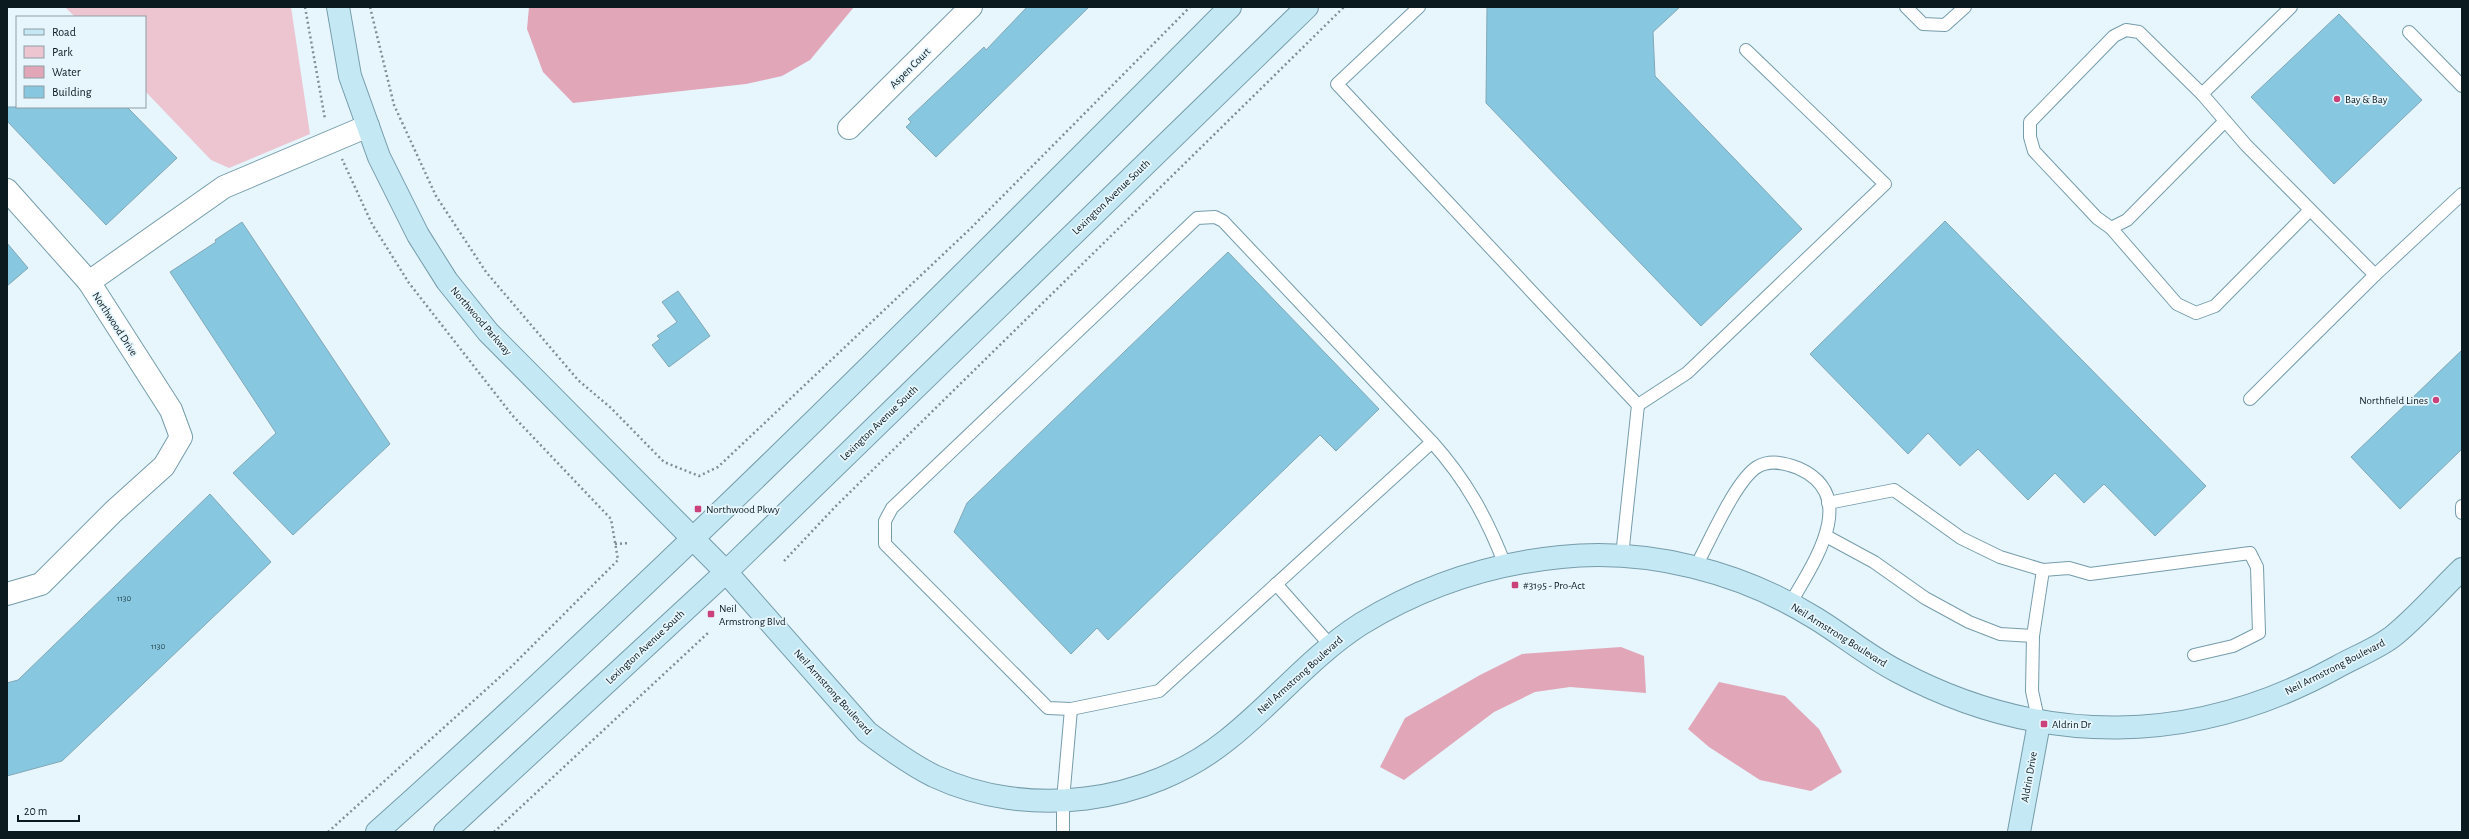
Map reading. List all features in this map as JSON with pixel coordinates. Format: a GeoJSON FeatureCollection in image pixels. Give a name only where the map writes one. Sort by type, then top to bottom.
{"type":"FeatureCollection","features":[{"type":"Feature","properties":{"kind":"street","name":"Northwood Parkway"},"geometry":{"type":"LineString","coordinates":[[338,7],[350,76],[387,177],[418,235],[454,290],[488,332],[726,572]]}},
{"type":"Feature","properties":{"kind":"street","name":"Aspen Court"},"geometry":{"type":"LineString","coordinates":[[849,128],[971,7]]}},
{"type":"Feature","properties":{"kind":"street"},"geometry":{"type":"LineString","coordinates":[[377,832],[692,539],[1003,235],[1230,7]]}},
{"type":"Feature","properties":{"kind":"street","name":"Lexington Avenue South"},"geometry":{"type":"LineString","coordinates":[[445,832],[726,572],[1307,7]]}},
{"type":"Feature","properties":{"kind":"street","name":"Northwood Drive"},"geometry":{"type":"LineString","coordinates":[[7,594],[41,584],[113,512],[164,466],[180,437],[171,410],[89,282],[224,187],[368,126]]}},
{"type":"Feature","properties":{"kind":"street"},"geometry":{"type":"LineString","coordinates":[[7,190],[89,282]]}},
{"type":"Feature","properties":{"kind":"street","name":"Neil Armstrong Boulevard"},"geometry":{"type":"LineString","coordinates":[[726,572],[867,732],[891,750],[937,777],[983,792],[1018,799],[1063,800],[1101,797],[1128,791],[1154,782],[1202,758],[1245,725],[1331,646],[1359,626],[1424,591],[1459,577],[1505,565],[1568,556],[1622,556],[1679,563],[1750,585],[1790,604],[1816,618],[1893,669],[1939,692],[1989,711],[2039,722],[2085,728],[2130,729],[2177,724],[2222,715],[2266,701],[2308,683],[2390,638],[2462,569]]}},
{"type":"Feature","properties":{"kind":"street","name":"Aldrin Drive"},"geometry":{"type":"LineString","coordinates":[[2018,832],[2039,722]]}},
{"type":"Feature","properties":{"kind":"lane"},"geometry":{"type":"LineString","coordinates":[[1419,7],[1337,84],[1638,405],[1622,556]]}},
{"type":"Feature","properties":{"kind":"lane"},"geometry":{"type":"LineString","coordinates":[[1906,7],[1924,24],[1945,25],[1965,7]]}},
{"type":"Feature","properties":{"kind":"lane"},"geometry":{"type":"LineString","coordinates":[[2202,94],[2291,7]]}},
{"type":"Feature","properties":{"kind":"lane"},"geometry":{"type":"LineString","coordinates":[[2310,210],[2215,306],[2196,313],[2177,304],[2111,228],[2097,218],[2034,151],[2030,137],[2030,122],[2114,36],[2126,30],[2139,32],[2202,94],[2246,145],[2375,275]]}},
{"type":"Feature","properties":{"kind":"lane"},"geometry":{"type":"LineString","coordinates":[[2409,32],[2462,86]]}},
{"type":"Feature","properties":{"kind":"lane"},"geometry":{"type":"LineString","coordinates":[[1638,405],[1687,373],[1885,184],[1746,50]]}},
{"type":"Feature","properties":{"kind":"lane"},"geometry":{"type":"LineString","coordinates":[[2111,228],[2127,220],[2225,121]]}},
{"type":"Feature","properties":{"kind":"lane"},"geometry":{"type":"LineString","coordinates":[[2250,399],[2375,275],[2462,194]]}},
{"type":"Feature","properties":{"kind":"lane"},"geometry":{"type":"LineString","coordinates":[[1432,442],[1159,691],[1071,708],[1048,708],[886,544],[885,521],[892,508],[1197,218],[1215,217],[1223,221],[1450,461],[1488,521],[1505,565]]}},
{"type":"Feature","properties":{"kind":"lane"},"geometry":{"type":"LineString","coordinates":[[1695,568],[1737,491],[1757,467],[1768,462],[1780,462],[1804,471],[1823,490],[1828,503],[1830,515],[1826,536],[1790,604]]}},
{"type":"Feature","properties":{"kind":"lane"},"geometry":{"type":"LineString","coordinates":[[1828,503],[1894,490],[1961,538],[2000,556],[2043,570],[2069,568],[2090,574],[2250,553],[2256,560],[2257,567],[2259,633],[2233,646],[2194,655]]}},
{"type":"Feature","properties":{"kind":"lane"},"geometry":{"type":"LineString","coordinates":[[2462,506],[2462,513]]}},
{"type":"Feature","properties":{"kind":"lane"},"geometry":{"type":"LineString","coordinates":[[1826,536],[1874,562],[1925,598],[1969,622],[2000,634],[2033,636]]}},
{"type":"Feature","properties":{"kind":"lane"},"geometry":{"type":"LineString","coordinates":[[2039,722],[2032,692],[2033,636],[2043,570]]}},
{"type":"Feature","properties":{"kind":"lane"},"geometry":{"type":"LineString","coordinates":[[1276,584],[1331,646]]}},
{"type":"Feature","properties":{"kind":"lane"},"geometry":{"type":"LineString","coordinates":[[1063,832],[1063,800],[1071,708]]}},
{"type":"Feature","properties":{"kind":"path"},"geometry":{"type":"LineString","coordinates":[[305,7],[325,118]]}},
{"type":"Feature","properties":{"kind":"path"},"geometry":{"type":"LineString","coordinates":[[370,7],[394,105],[436,196],[486,272],[578,380],[611,408],[664,462],[699,476],[718,468],[971,228],[1190,7]]}},
{"type":"Feature","properties":{"kind":"path"},"geometry":{"type":"LineString","coordinates":[[784,561],[836,506],[1344,7]]}},
{"type":"Feature","properties":{"kind":"path"},"geometry":{"type":"LineString","coordinates":[[328,832],[511,667],[618,560],[611,519],[512,415],[409,283],[372,224],[341,156]]}},
{"type":"Feature","properties":{"kind":"path"},"geometry":{"type":"LineString","coordinates":[[615,544],[629,543]]}},
{"type":"Feature","properties":{"kind":"path"},"geometry":{"type":"LineString","coordinates":[[494,832],[709,632]]}},
{"type":"Feature","properties":{"kind":"green space"},"geometry":{"type":"Polygon","coordinates":[[[65,7],[291,7],[310,134],[229,168],[211,160],[146,92],[146,16],[74,16],[65,7]]]}},
{"type":"Feature","properties":{"kind":"water"},"geometry":{"type":"Polygon","coordinates":[[[529,7],[854,7],[810,60],[782,76],[746,84],[573,103],[543,72],[527,29],[529,7]]]}},
{"type":"Feature","properties":{"kind":"water"},"geometry":{"type":"Polygon","coordinates":[[[1621,647],[1644,656],[1646,693],[1570,687],[1535,692],[1494,712],[1404,780],[1380,767],[1405,718],[1480,675],[1522,654],[1621,647]]]}},
{"type":"Feature","properties":{"kind":"water"},"geometry":{"type":"Polygon","coordinates":[[[1719,682],[1785,696],[1819,729],[1842,772],[1811,791],[1760,780],[1709,747],[1688,729],[1719,682]]]}},
{"type":"Feature","properties":{"kind":"building"},"geometry":{"type":"Polygon","coordinates":[[[1027,7],[1089,7],[936,157],[906,127],[911,122],[908,119],[984,47],[986,50],[1027,7]]]}},
{"type":"Feature","properties":{"kind":"building"},"geometry":{"type":"Polygon","coordinates":[[[1487,7],[1680,7],[1653,32],[1655,76],[1802,229],[1701,326],[1486,103],[1487,7]]]}},
{"type":"Feature","properties":{"kind":"building","name":"Bay & Bay"},"geometry":{"type":"Polygon","coordinates":[[[2339,14],[2422,100],[2334,184],[2251,97],[2339,14]]]}},
{"type":"Feature","properties":{"kind":"building"},"geometry":{"type":"Polygon","coordinates":[[[7,107],[128,108],[177,158],[106,225],[7,121],[7,107]]]}},
{"type":"Feature","properties":{"kind":"building"},"geometry":{"type":"Polygon","coordinates":[[[1945,221],[2206,486],[2155,536],[2104,484],[2084,503],[2055,473],[2028,500],[1978,449],[1960,466],[1928,433],[1908,454],[1810,354],[1945,221]]]}},
{"type":"Feature","properties":{"kind":"building"},"geometry":{"type":"Polygon","coordinates":[[[242,222],[390,444],[293,535],[233,473],[276,433],[170,272],[216,242],[215,240],[242,222]]]}},
{"type":"Feature","properties":{"kind":"building"},"geometry":{"type":"Polygon","coordinates":[[[7,243],[28,268],[7,286],[7,243]]]}},
{"type":"Feature","properties":{"kind":"building"},"geometry":{"type":"Polygon","coordinates":[[[1228,252],[1379,409],[1336,451],[1320,435],[1108,640],[1097,628],[1071,654],[954,532],[967,503],[1228,252]]]}},
{"type":"Feature","properties":{"kind":"building"},"geometry":{"type":"Polygon","coordinates":[[[678,291],[710,336],[669,367],[652,345],[660,339],[657,336],[677,322],[662,302],[678,291]]]}},
{"type":"Feature","properties":{"kind":"building","name":"Northfield Lines"},"geometry":{"type":"Polygon","coordinates":[[[2462,350],[2462,449],[2400,509],[2351,457],[2462,350]]]}},
{"type":"Feature","properties":{"kind":"building"},"geometry":{"type":"Polygon","coordinates":[[[210,494],[271,562],[62,761],[7,776],[7,683],[18,680],[210,494]]]}},
{"type":"Feature","properties":{"kind":"place","name":"Bay & Bay"},"geometry":{"type":"Point","coordinates":[2337,99]}},
{"type":"Feature","properties":{"kind":"place","name":"Northfield Lines"},"geometry":{"type":"Point","coordinates":[2436,400]}},
{"type":"Feature","properties":{"kind":"place","name":"Northwood Pkwy"},"geometry":{"type":"Point","coordinates":[698,509]}},
{"type":"Feature","properties":{"kind":"place","name":"#3195 - Pro-Act"},"geometry":{"type":"Point","coordinates":[1515,585]}},
{"type":"Feature","properties":{"kind":"place","name":"Neil Armstrong Blvd"},"geometry":{"type":"Point","coordinates":[711,614]}},
{"type":"Feature","properties":{"kind":"place","name":"Aldrin Dr"},"geometry":{"type":"Point","coordinates":[2044,724]}}]}
